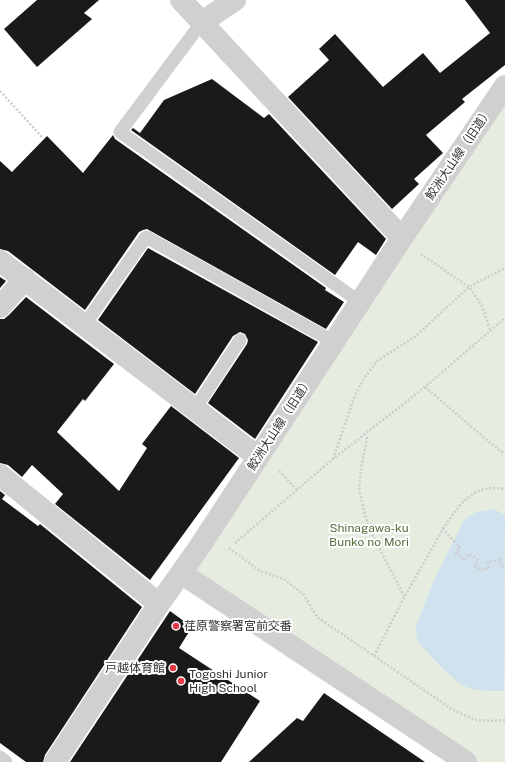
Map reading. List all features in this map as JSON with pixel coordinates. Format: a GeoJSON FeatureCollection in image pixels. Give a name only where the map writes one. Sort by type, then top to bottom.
{"type":"FeatureCollection","features":[{"type":"Feature","properties":{"kind":"street"},"geometry":{"type":"LineString","coordinates":[[181,0],[402,238]]}},
{"type":"Feature","properties":{"kind":"street"},"geometry":{"type":"LineString","coordinates":[[202,22],[235,0]]}},
{"type":"Feature","properties":{"kind":"street","name":"鮫洲大山線（旧道）"},"geometry":{"type":"LineString","coordinates":[[55,762],[159,604],[181,574],[402,238],[505,86]]}},
{"type":"Feature","properties":{"kind":"street"},"geometry":{"type":"LineString","coordinates":[[0,261],[258,457]]}},
{"type":"Feature","properties":{"kind":"street"},"geometry":{"type":"LineString","coordinates":[[0,307],[25,279]]}},
{"type":"Feature","properties":{"kind":"street"},"geometry":{"type":"LineString","coordinates":[[0,475],[159,604]]}},
{"type":"Feature","properties":{"kind":"street"},"geometry":{"type":"LineString","coordinates":[[181,574],[466,762]]}},
{"type":"Feature","properties":{"kind":"lane"},"geometry":{"type":"LineString","coordinates":[[202,22],[120,132],[360,302]]}},
{"type":"Feature","properties":{"kind":"lane"},"geometry":{"type":"LineString","coordinates":[[84,324],[146,237],[334,342]]}},
{"type":"Feature","properties":{"kind":"lane"},"geometry":{"type":"LineString","coordinates":[[195,409],[240,340]]}},
{"type":"Feature","properties":{"kind":"lane"},"geometry":{"type":"LineString","coordinates":[[0,757],[6,762]]}},
{"type":"Feature","properties":{"kind":"path"},"geometry":{"type":"LineString","coordinates":[[0,91],[42,137]]}},
{"type":"Feature","properties":{"kind":"path"},"geometry":{"type":"LineString","coordinates":[[419,252],[469,287],[482,306],[490,331]]}},
{"type":"Feature","properties":{"kind":"path"},"geometry":{"type":"LineString","coordinates":[[333,459],[355,395],[365,377],[377,361],[416,336],[469,287],[505,268]]}},
{"type":"Feature","properties":{"kind":"path"},"geometry":{"type":"LineString","coordinates":[[505,318],[425,387],[333,459],[229,548],[260,571],[284,579],[304,595],[317,617],[453,710],[476,720],[505,720]]}},
{"type":"Feature","properties":{"kind":"path"},"geometry":{"type":"LineString","coordinates":[[425,387],[500,451],[505,453]]}},
{"type":"Feature","properties":{"kind":"path"},"geometry":{"type":"LineString","coordinates":[[364,434],[366,438],[359,489],[365,515],[373,536],[405,596]]}},
{"type":"Feature","properties":{"kind":"path"},"geometry":{"type":"LineString","coordinates":[[277,469],[297,490]]}},
{"type":"Feature","properties":{"kind":"path"},"geometry":{"type":"LineString","coordinates":[[374,656],[442,529],[459,505],[473,493],[488,488],[505,489]]}},
{"type":"Feature","properties":{"kind":"path"},"geometry":{"type":"LineString","coordinates":[[442,529],[460,548],[456,553],[466,560],[470,554],[478,560],[475,566],[482,570],[489,568],[488,562],[500,560],[502,566],[505,566]]}},
{"type":"Feature","properties":{"kind":"green space","name":"Shinagawa-ku Bunko no Mori"},"geometry":{"type":"Polygon","coordinates":[[[505,86],[505,762],[465,762],[181,573],[505,86]]]}},
{"type":"Feature","properties":{"kind":"water"},"geometry":{"type":"Polygon","coordinates":[[[494,509],[505,515],[504,691],[477,690],[462,685],[421,645],[417,639],[416,632],[416,626],[434,580],[464,520],[476,512],[494,509]]]}},
{"type":"Feature","properties":{"kind":"building"},"geometry":{"type":"Polygon","coordinates":[[[37,0],[99,0],[84,13],[92,19],[37,67],[4,29],[37,0]]]}},
{"type":"Feature","properties":{"kind":"building"},"geometry":{"type":"Polygon","coordinates":[[[465,0],[505,0],[505,65],[462,99],[465,102],[426,135],[443,153],[414,179],[419,184],[392,209],[288,97],[329,60],[319,49],[335,34],[383,87],[423,53],[440,73],[490,33],[465,0]]]}},
{"type":"Feature","properties":{"kind":"building"},"geometry":{"type":"Polygon","coordinates":[[[212,79],[264,118],[269,114],[386,239],[376,255],[358,242],[335,275],[131,130],[133,128],[140,133],[164,100],[212,79]]]}},
{"type":"Feature","properties":{"kind":"building"},"geometry":{"type":"Polygon","coordinates":[[[113,135],[115,139],[326,288],[325,290],[344,302],[326,329],[147,229],[139,232],[85,310],[8,251],[0,249],[0,161],[12,172],[47,136],[83,173],[113,135]]]}},
{"type":"Feature","properties":{"kind":"building"},"geometry":{"type":"Polygon","coordinates":[[[148,248],[318,342],[255,439],[208,403],[247,344],[248,340],[245,334],[240,332],[233,336],[195,394],[98,320],[148,248]]]}},
{"type":"Feature","properties":{"kind":"building"},"geometry":{"type":"Polygon","coordinates":[[[0,277],[6,281],[0,288],[0,277]]]}},
{"type":"Feature","properties":{"kind":"building"},"geometry":{"type":"Polygon","coordinates":[[[26,297],[114,364],[85,401],[83,399],[57,432],[119,491],[147,448],[142,444],[171,406],[239,458],[150,580],[55,504],[63,494],[32,465],[22,477],[8,465],[0,463],[0,319],[4,319],[9,315],[26,297]]]}},
{"type":"Feature","properties":{"kind":"building"},"geometry":{"type":"Polygon","coordinates":[[[0,491],[5,495],[2,499],[38,526],[40,524],[142,607],[45,755],[43,762],[26,762],[0,743],[0,491]]]}},
{"type":"Feature","properties":{"kind":"building","name":"戸越体育館"},"geometry":{"type":"Polygon","coordinates":[[[170,611],[192,627],[179,648],[260,701],[221,762],[70,762],[170,611]]]}},
{"type":"Feature","properties":{"kind":"building"},"geometry":{"type":"Polygon","coordinates":[[[324,693],[425,762],[249,762],[297,718],[303,721],[324,693]]]}},
{"type":"Feature","properties":{"kind":"place","name":"荏原警察署宮前交番"},"geometry":{"type":"Point","coordinates":[176,626]}},
{"type":"Feature","properties":{"kind":"place","name":"戸越体育館"},"geometry":{"type":"Point","coordinates":[173,668]}},
{"type":"Feature","properties":{"kind":"place","name":"Togoshi Junior High School"},"geometry":{"type":"Point","coordinates":[181,681]}}]}
